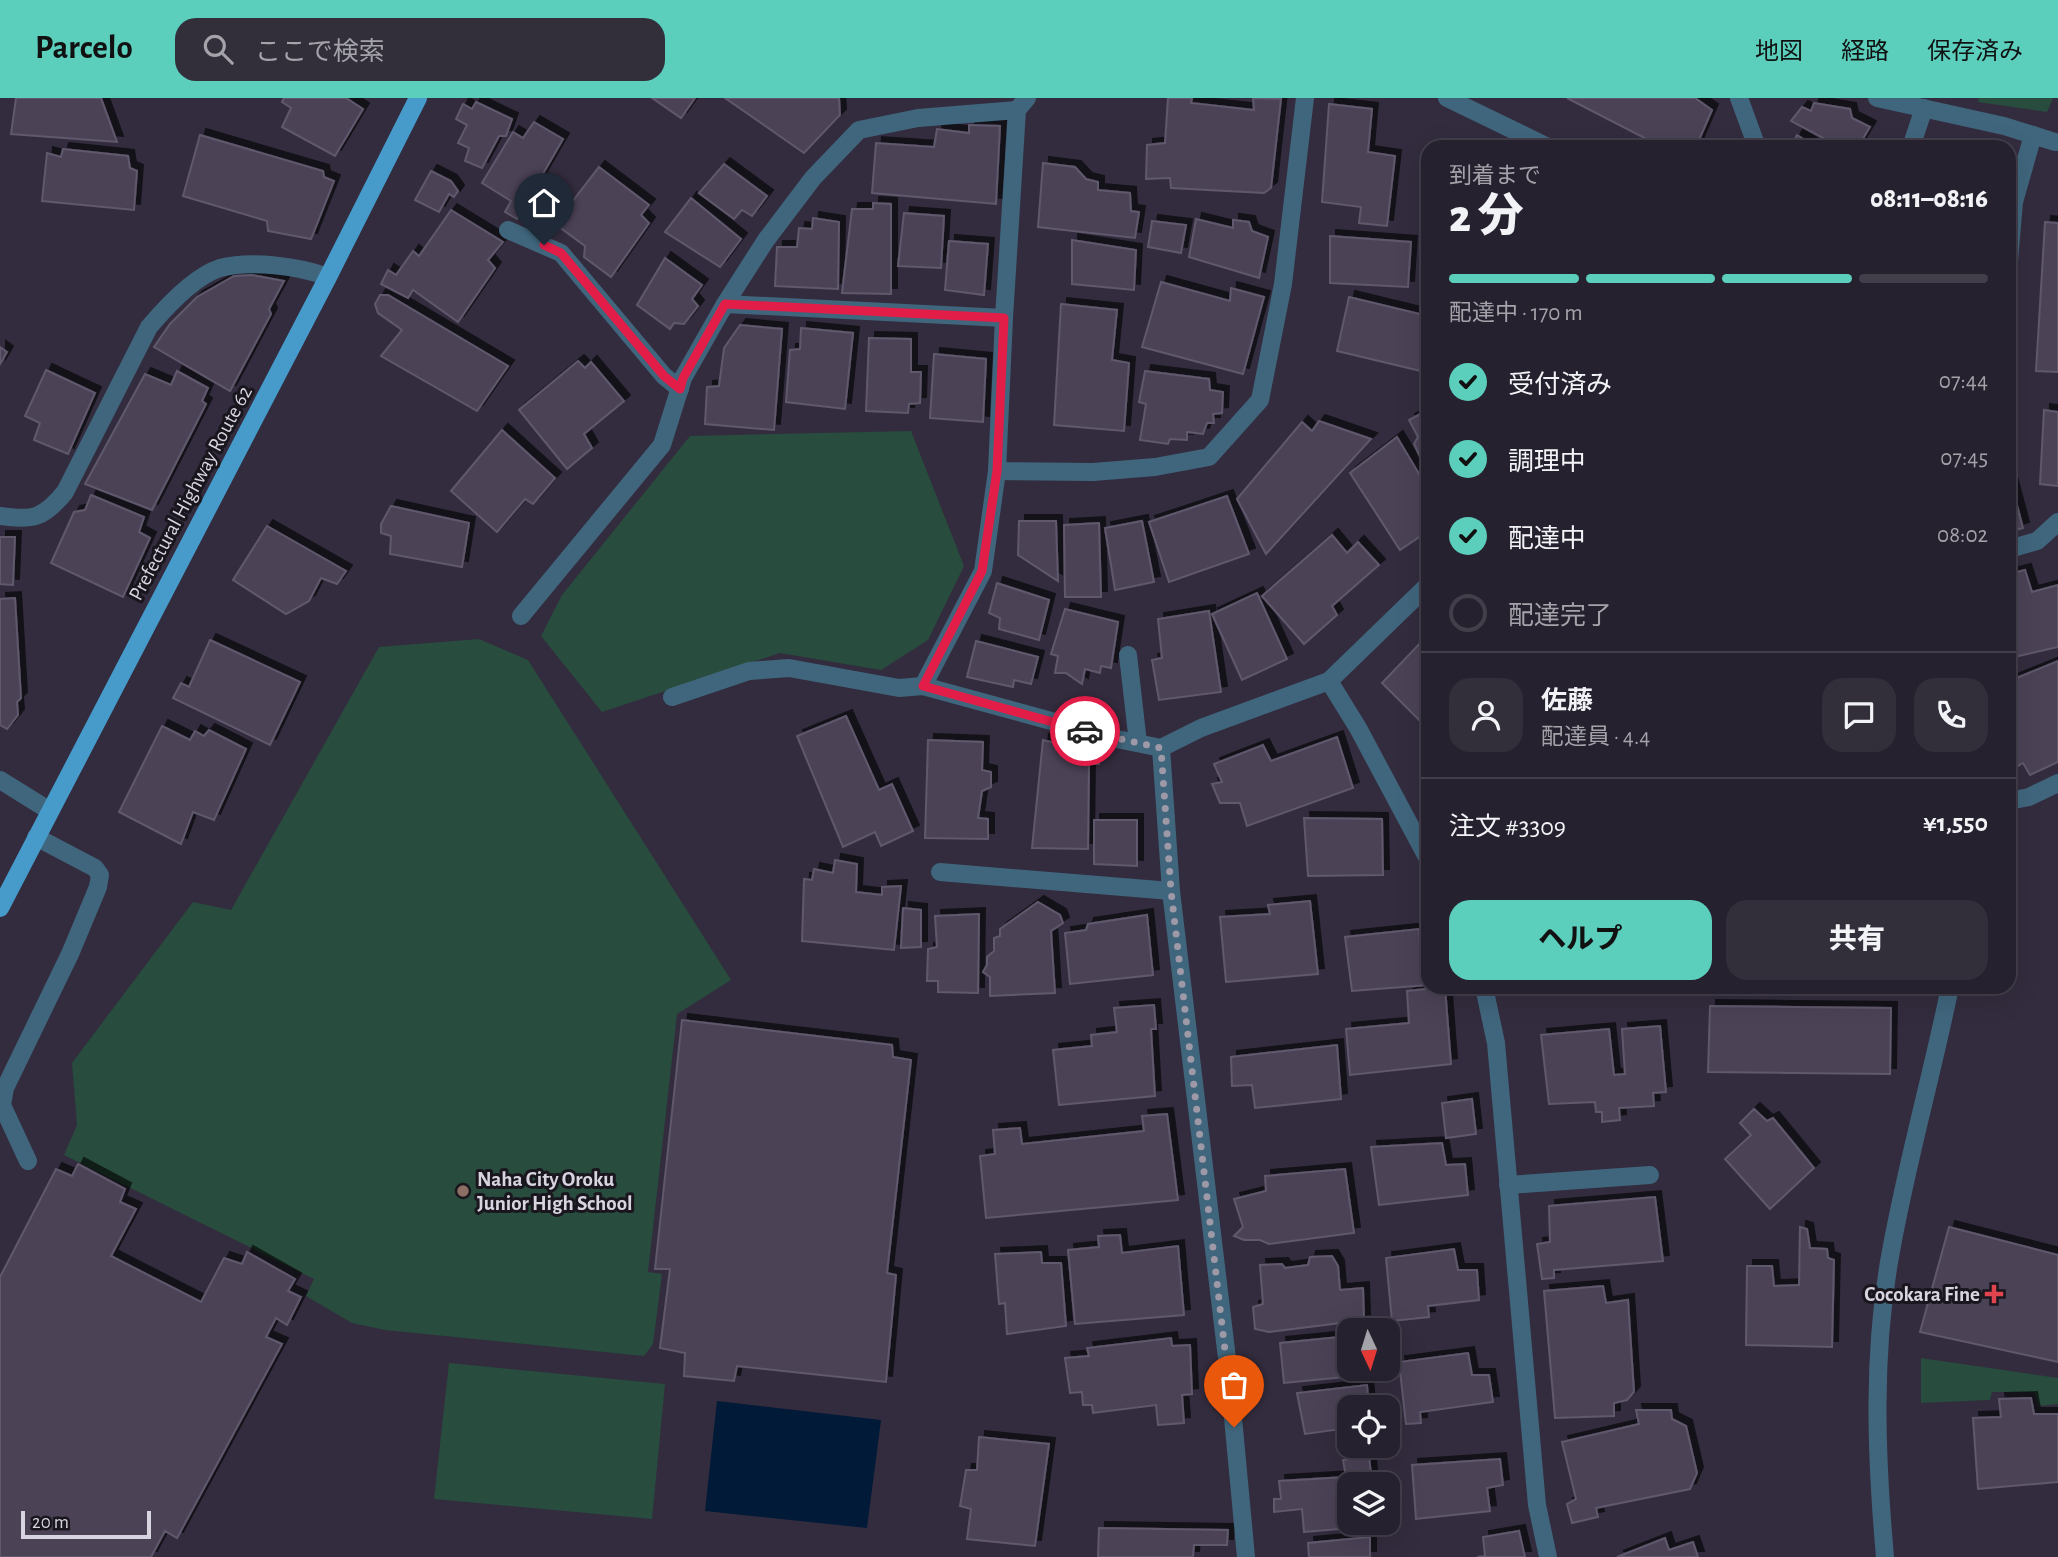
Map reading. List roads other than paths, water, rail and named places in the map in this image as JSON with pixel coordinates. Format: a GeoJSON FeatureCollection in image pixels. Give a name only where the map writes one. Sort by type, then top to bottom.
{"type":"FeatureCollection","features":[{"type":"Feature","properties":{"kind":"main road","name":"Prefectural Highway Route 62"},"geometry":{"type":"LineString","coordinates":[[0,908],[328,278],[418,98]]}},
{"type":"Feature","properties":{"kind":"street"},"geometry":{"type":"LineString","coordinates":[[997,471],[1093,472],[1155,467],[1209,457],[1260,400],[1283,284],[1305,98]]}},
{"type":"Feature","properties":{"kind":"street"},"geometry":{"type":"LineString","coordinates":[[1447,98],[1534,140]]}},
{"type":"Feature","properties":{"kind":"street"},"geometry":{"type":"LineString","coordinates":[[1739,98],[1754,140]]}},
{"type":"Feature","properties":{"kind":"street"},"geometry":{"type":"LineString","coordinates":[[1877,98],[1904,101],[2057,143]]}},
{"type":"Feature","properties":{"kind":"street"},"geometry":{"type":"LineString","coordinates":[[521,616],[662,445],[683,378],[725,304],[766,240],[813,178],[859,130],[918,118],[1022,104],[1004,318],[997,471],[982,571],[923,686]]}},
{"type":"Feature","properties":{"kind":"street"},"geometry":{"type":"LineString","coordinates":[[1913,140],[1924,108]]}},
{"type":"Feature","properties":{"kind":"street"},"geometry":{"type":"LineString","coordinates":[[2016,195],[2033,135]]}},
{"type":"Feature","properties":{"kind":"street"},"geometry":{"type":"LineString","coordinates":[[508,230],[561,253],[664,376],[680,389]]}},
{"type":"Feature","properties":{"kind":"street"},"geometry":{"type":"LineString","coordinates":[[0,516],[39,517],[52,509],[65,492],[149,327],[195,283],[219,268],[253,265],[305,268],[328,278]]}},
{"type":"Feature","properties":{"kind":"street"},"geometry":{"type":"LineString","coordinates":[[725,304],[1004,318]]}},
{"type":"Feature","properties":{"kind":"street"},"geometry":{"type":"LineString","coordinates":[[2016,547],[2037,541],[2058,522]]}},
{"type":"Feature","properties":{"kind":"street"},"geometry":{"type":"LineString","coordinates":[[672,696],[749,671],[789,667],[899,688],[923,686],[1117,739],[1161,748],[1201,728],[1329,681],[1421,592]]}},
{"type":"Feature","properties":{"kind":"street"},"geometry":{"type":"LineString","coordinates":[[1128,655],[1138,743]]}},
{"type":"Feature","properties":{"kind":"street"},"geometry":{"type":"LineString","coordinates":[[1329,681],[1358,728],[1421,846]]}},
{"type":"Feature","properties":{"kind":"street"},"geometry":{"type":"LineString","coordinates":[[1161,748],[1171,891],[1229,1375],[1246,1557]]}},
{"type":"Feature","properties":{"kind":"street"},"geometry":{"type":"LineString","coordinates":[[0,780],[50,811]]}},
{"type":"Feature","properties":{"kind":"street"},"geometry":{"type":"LineString","coordinates":[[2016,800],[2058,783]]}},
{"type":"Feature","properties":{"kind":"street"},"geometry":{"type":"LineString","coordinates":[[28,1161],[2,1105],[5,1088],[70,954],[98,887],[100,875],[95,867],[36,836]]}},
{"type":"Feature","properties":{"kind":"street"},"geometry":{"type":"LineString","coordinates":[[940,872],[1171,891]]}},
{"type":"Feature","properties":{"kind":"street"},"geometry":{"type":"LineString","coordinates":[[1486,994],[1496,1043],[1537,1505],[1548,1557]]}},
{"type":"Feature","properties":{"kind":"street"},"geometry":{"type":"LineString","coordinates":[[1885,1557],[1877,1463],[1878,1353],[1890,1253],[1949,994]]}},
{"type":"Feature","properties":{"kind":"street"},"geometry":{"type":"LineString","coordinates":[[1508,1185],[1650,1175]]}},
{"type":"Feature","properties":{"kind":"water"},"geometry":{"type":"Polygon","coordinates":[[[717,1401],[881,1420],[867,1528],[705,1511],[717,1401]]]}},
{"type":"Feature","properties":{"kind":"place","name":"Naha City Oroku Junior High School"},"geometry":{"type":"Point","coordinates":[463,1191]}},
{"type":"Feature","properties":{"kind":"place","name":"Cocokara Fine"},"geometry":{"type":"Point","coordinates":[1994,1294]}}]}
